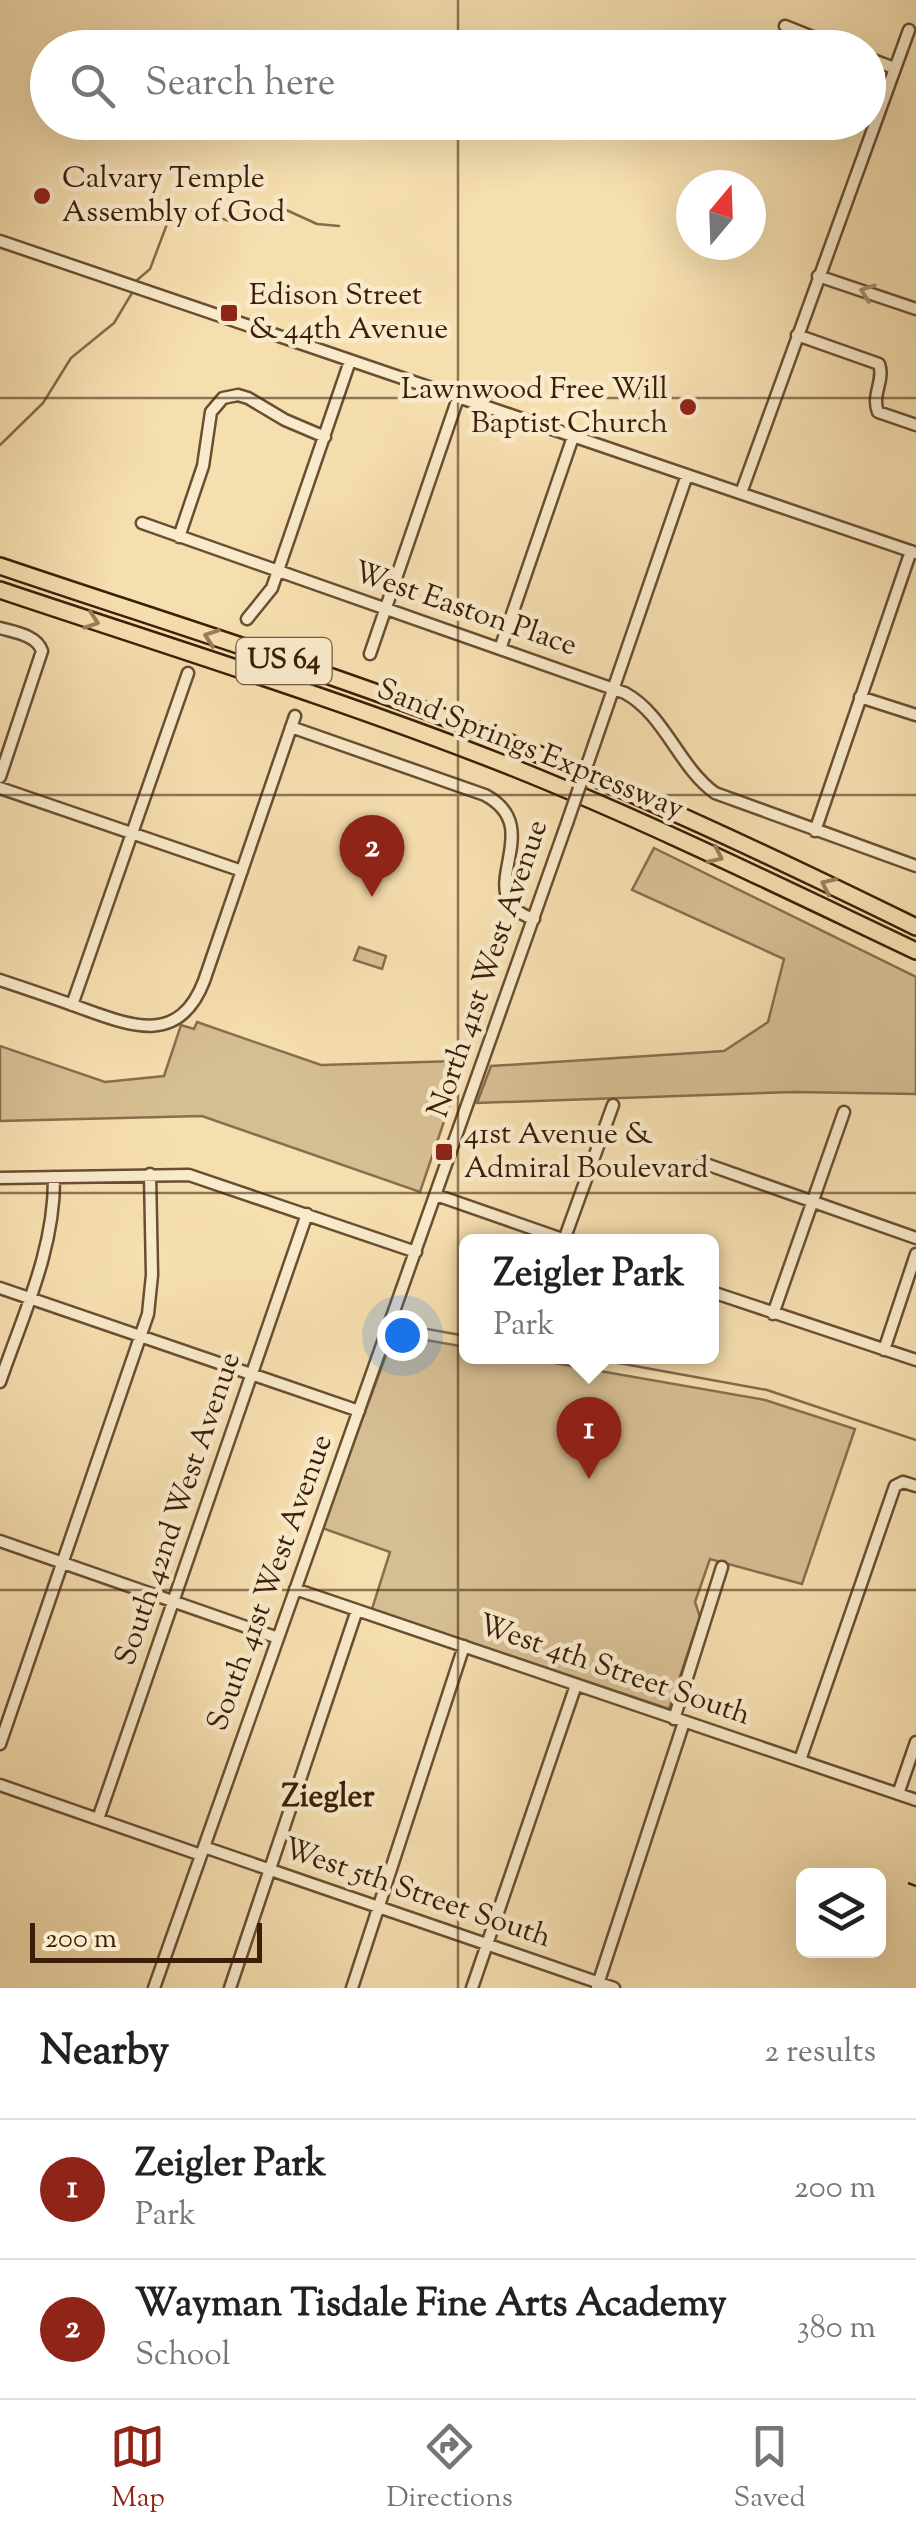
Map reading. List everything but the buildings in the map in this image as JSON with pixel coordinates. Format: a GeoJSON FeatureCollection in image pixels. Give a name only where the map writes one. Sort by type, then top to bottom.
{"type":"FeatureCollection","features":[{"type":"Feature","properties":{"kind":"highway","name":"Sand Springs Expressway"},"geometry":{"type":"LineString","coordinates":[[0,566],[478,730],[668,810],[916,927]]}},
{"type":"Feature","properties":{"kind":"highway","name":"Sand Springs Expressway"},"geometry":{"type":"LineString","coordinates":[[0,590],[510,766],[702,849],[916,951]]}},
{"type":"Feature","properties":{"kind":"street"},"geometry":{"type":"LineString","coordinates":[[785,26],[795,30]]}},
{"type":"Feature","properties":{"kind":"street"},"geometry":{"type":"LineString","coordinates":[[886,90],[909,30]]}},
{"type":"Feature","properties":{"kind":"street"},"geometry":{"type":"LineString","coordinates":[[886,65],[894,68]]}},
{"type":"Feature","properties":{"kind":"street"},"geometry":{"type":"LineString","coordinates":[[741,493],[868,140]]}},
{"type":"Feature","properties":{"kind":"street"},"geometry":{"type":"LineString","coordinates":[[0,241],[913,552],[815,831]]}},
{"type":"Feature","properties":{"kind":"street"},"geometry":{"type":"LineString","coordinates":[[818,276],[916,309]]}},
{"type":"Feature","properties":{"kind":"street"},"geometry":{"type":"LineString","coordinates":[[797,335],[879,364],[881,372],[874,398],[878,412],[916,425]]}},
{"type":"Feature","properties":{"kind":"street"},"geometry":{"type":"LineString","coordinates":[[248,619],[268,596],[278,572],[350,361]]}},
{"type":"Feature","properties":{"kind":"street"},"geometry":{"type":"LineString","coordinates":[[179,537],[203,466],[211,412],[218,402],[228,396],[248,398],[325,437]]}},
{"type":"Feature","properties":{"kind":"street"},"geometry":{"type":"LineString","coordinates":[[370,654],[458,398]]}},
{"type":"Feature","properties":{"kind":"street"},"geometry":{"type":"LineString","coordinates":[[500,648],[573,436]]}},
{"type":"Feature","properties":{"kind":"street","name":"North 41st West Avenue"},"geometry":{"type":"LineString","coordinates":[[436,1195],[687,475]]}},
{"type":"Feature","properties":{"kind":"street","name":"West Easton Place"},"geometry":{"type":"LineString","coordinates":[[142,523],[613,688],[644,706],[690,771],[715,793],[916,866]]}},
{"type":"Feature","properties":{"kind":"street"},"geometry":{"type":"LineString","coordinates":[[0,628],[32,638],[42,647],[0,777]]}},
{"type":"Feature","properties":{"kind":"street"},"geometry":{"type":"LineString","coordinates":[[72,1005],[188,672]]}},
{"type":"Feature","properties":{"kind":"street"},"geometry":{"type":"LineString","coordinates":[[860,696],[916,715]]}},
{"type":"Feature","properties":{"kind":"street"},"geometry":{"type":"LineString","coordinates":[[0,980],[144,1027],[167,1023],[185,1013],[199,993],[293,721],[484,794],[500,804],[509,816],[513,832],[505,875],[506,893],[520,914],[534,919]]}},
{"type":"Feature","properties":{"kind":"street"},"geometry":{"type":"LineString","coordinates":[[0,788],[242,871]]}},
{"type":"Feature","properties":{"kind":"street"},"geometry":{"type":"LineString","coordinates":[[569,1234],[612,1105]]}},
{"type":"Feature","properties":{"kind":"street"},"geometry":{"type":"LineString","coordinates":[[773,1314],[844,1112]]}},
{"type":"Feature","properties":{"kind":"street"},"geometry":{"type":"LineString","coordinates":[[703,1163],[916,1238]]}},
{"type":"Feature","properties":{"kind":"street"},"geometry":{"type":"LineString","coordinates":[[0,1744],[140,1336],[152,1290],[150,1174]]}},
{"type":"Feature","properties":{"kind":"street"},"geometry":{"type":"LineString","coordinates":[[0,1178],[150,1174],[202,1178],[416,1252]]}},
{"type":"Feature","properties":{"kind":"street"},"geometry":{"type":"LineString","coordinates":[[0,1382],[53,1224],[54,1176]]}},
{"type":"Feature","properties":{"kind":"street"},"geometry":{"type":"LineString","coordinates":[[436,1195],[547,1234]]}},
{"type":"Feature","properties":{"kind":"street","name":"South 41st West Avenue"},"geometry":{"type":"LineString","coordinates":[[154,1988],[436,1195]]}},
{"type":"Feature","properties":{"kind":"street","name":"South 42nd West Avenue"},"geometry":{"type":"LineString","coordinates":[[98,1819],[307,1214]]}},
{"type":"Feature","properties":{"kind":"street"},"geometry":{"type":"LineString","coordinates":[[884,1350],[916,1254]]}},
{"type":"Feature","properties":{"kind":"street"},"geometry":{"type":"LineString","coordinates":[[0,1288],[359,1411]]}},
{"type":"Feature","properties":{"kind":"street"},"geometry":{"type":"LineString","coordinates":[[719,1295],[916,1360]]}},
{"type":"Feature","properties":{"kind":"street"},"geometry":{"type":"LineString","coordinates":[[800,1760],[893,1491],[899,1483],[916,1486]]}},
{"type":"Feature","properties":{"kind":"street"},"geometry":{"type":"LineString","coordinates":[[0,1541],[278,1638]]}},
{"type":"Feature","properties":{"kind":"street"},"geometry":{"type":"LineString","coordinates":[[598,1986],[722,1567]]}},
{"type":"Feature","properties":{"kind":"street","name":"West 4th Street South"},"geometry":{"type":"LineString","coordinates":[[295,1588],[916,1800]]}},
{"type":"Feature","properties":{"kind":"street"},"geometry":{"type":"LineString","coordinates":[[230,1988],[357,1610]]}},
{"type":"Feature","properties":{"kind":"street"},"geometry":{"type":"LineString","coordinates":[[352,1988],[464,1646]]}},
{"type":"Feature","properties":{"kind":"street"},"geometry":{"type":"LineString","coordinates":[[472,1988],[576,1685]]}},
{"type":"Feature","properties":{"kind":"street"},"geometry":{"type":"LineString","coordinates":[[898,1794],[916,1742]]}},
{"type":"Feature","properties":{"kind":"street","name":"West 5th Street South"},"geometry":{"type":"LineString","coordinates":[[0,1785],[98,1819],[269,1869],[598,1986],[614,1988]]}},
{"type":"Feature","properties":{"kind":"shaded area"},"geometry":{"type":"Polygon","coordinates":[[[654,848],[916,977],[916,1094],[794,1092],[477,1103],[491,1066],[724,1051],[768,1022],[784,959],[632,890],[654,848]]]}},
{"type":"Feature","properties":{"kind":"shaded area"},"geometry":{"type":"Polygon","coordinates":[[[359,947],[386,956],[382,969],[354,960],[359,947]]]}},
{"type":"Feature","properties":{"kind":"shaded area"},"geometry":{"type":"Polygon","coordinates":[[[197,1022],[321,1065],[457,1061],[450,1104],[420,1192],[202,1116],[0,1121],[0,1046],[105,1082],[164,1076],[181,1025],[194,1029],[197,1022]]]}},
{"type":"Feature","properties":{"kind":"shaded area"},"geometry":{"type":"Polygon","coordinates":[[[402,1330],[426,1340],[459,1346],[459,1364],[560,1364],[765,1400],[855,1429],[802,1584],[710,1559],[695,1602],[700,1617],[669,1709],[372,1609],[390,1552],[322,1528],[392,1339],[402,1330]]]}},
{"type":"Feature","properties":{"kind":"waterway"},"geometry":{"type":"LineString","coordinates":[[136,281],[150,269],[167,224],[179,212],[189,210],[230,221],[282,208],[317,224],[339,226]]}},
{"type":"Feature","properties":{"kind":"waterway"},"geometry":{"type":"LineString","coordinates":[[0,445],[43,403],[71,358],[114,323],[132,293]]}},
{"type":"Feature","properties":{"kind":"waterway"},"geometry":{"type":"LineString","coordinates":[[405,1325],[459,1335]]}},
{"type":"Feature","properties":{"kind":"waterway"},"geometry":{"type":"LineString","coordinates":[[624,1364],[767,1390],[916,1440]]}},
{"type":"Feature","properties":{"kind":"railway"},"geometry":{"type":"LineString","coordinates":[[908,1883],[916,1886]]}},
{"type":"Feature","properties":{"kind":"place","name":"Calvary Temple Assembly of God"},"geometry":{"type":"Point","coordinates":[42,196]}},
{"type":"Feature","properties":{"kind":"place","name":"Edison Street & 44th Avenue"},"geometry":{"type":"Point","coordinates":[229,313]}},
{"type":"Feature","properties":{"kind":"place","name":"Lawnwood Free Will Baptist Church"},"geometry":{"type":"Point","coordinates":[688,407]}},
{"type":"Feature","properties":{"kind":"place","name":"Wayman Tisdale Fine Arts Academy"},"geometry":{"type":"Point","coordinates":[372,897]}},
{"type":"Feature","properties":{"kind":"place","name":"41st Avenue & Admiral Boulevard"},"geometry":{"type":"Point","coordinates":[444,1152]}},
{"type":"Feature","properties":{"kind":"place","name":"Zeigler Park"},"geometry":{"type":"Point","coordinates":[589,1479]}},
{"type":"Feature","properties":{"kind":"district","name":"Ziegler"},"geometry":{"type":"Point","coordinates":[328,1798]}}]}
